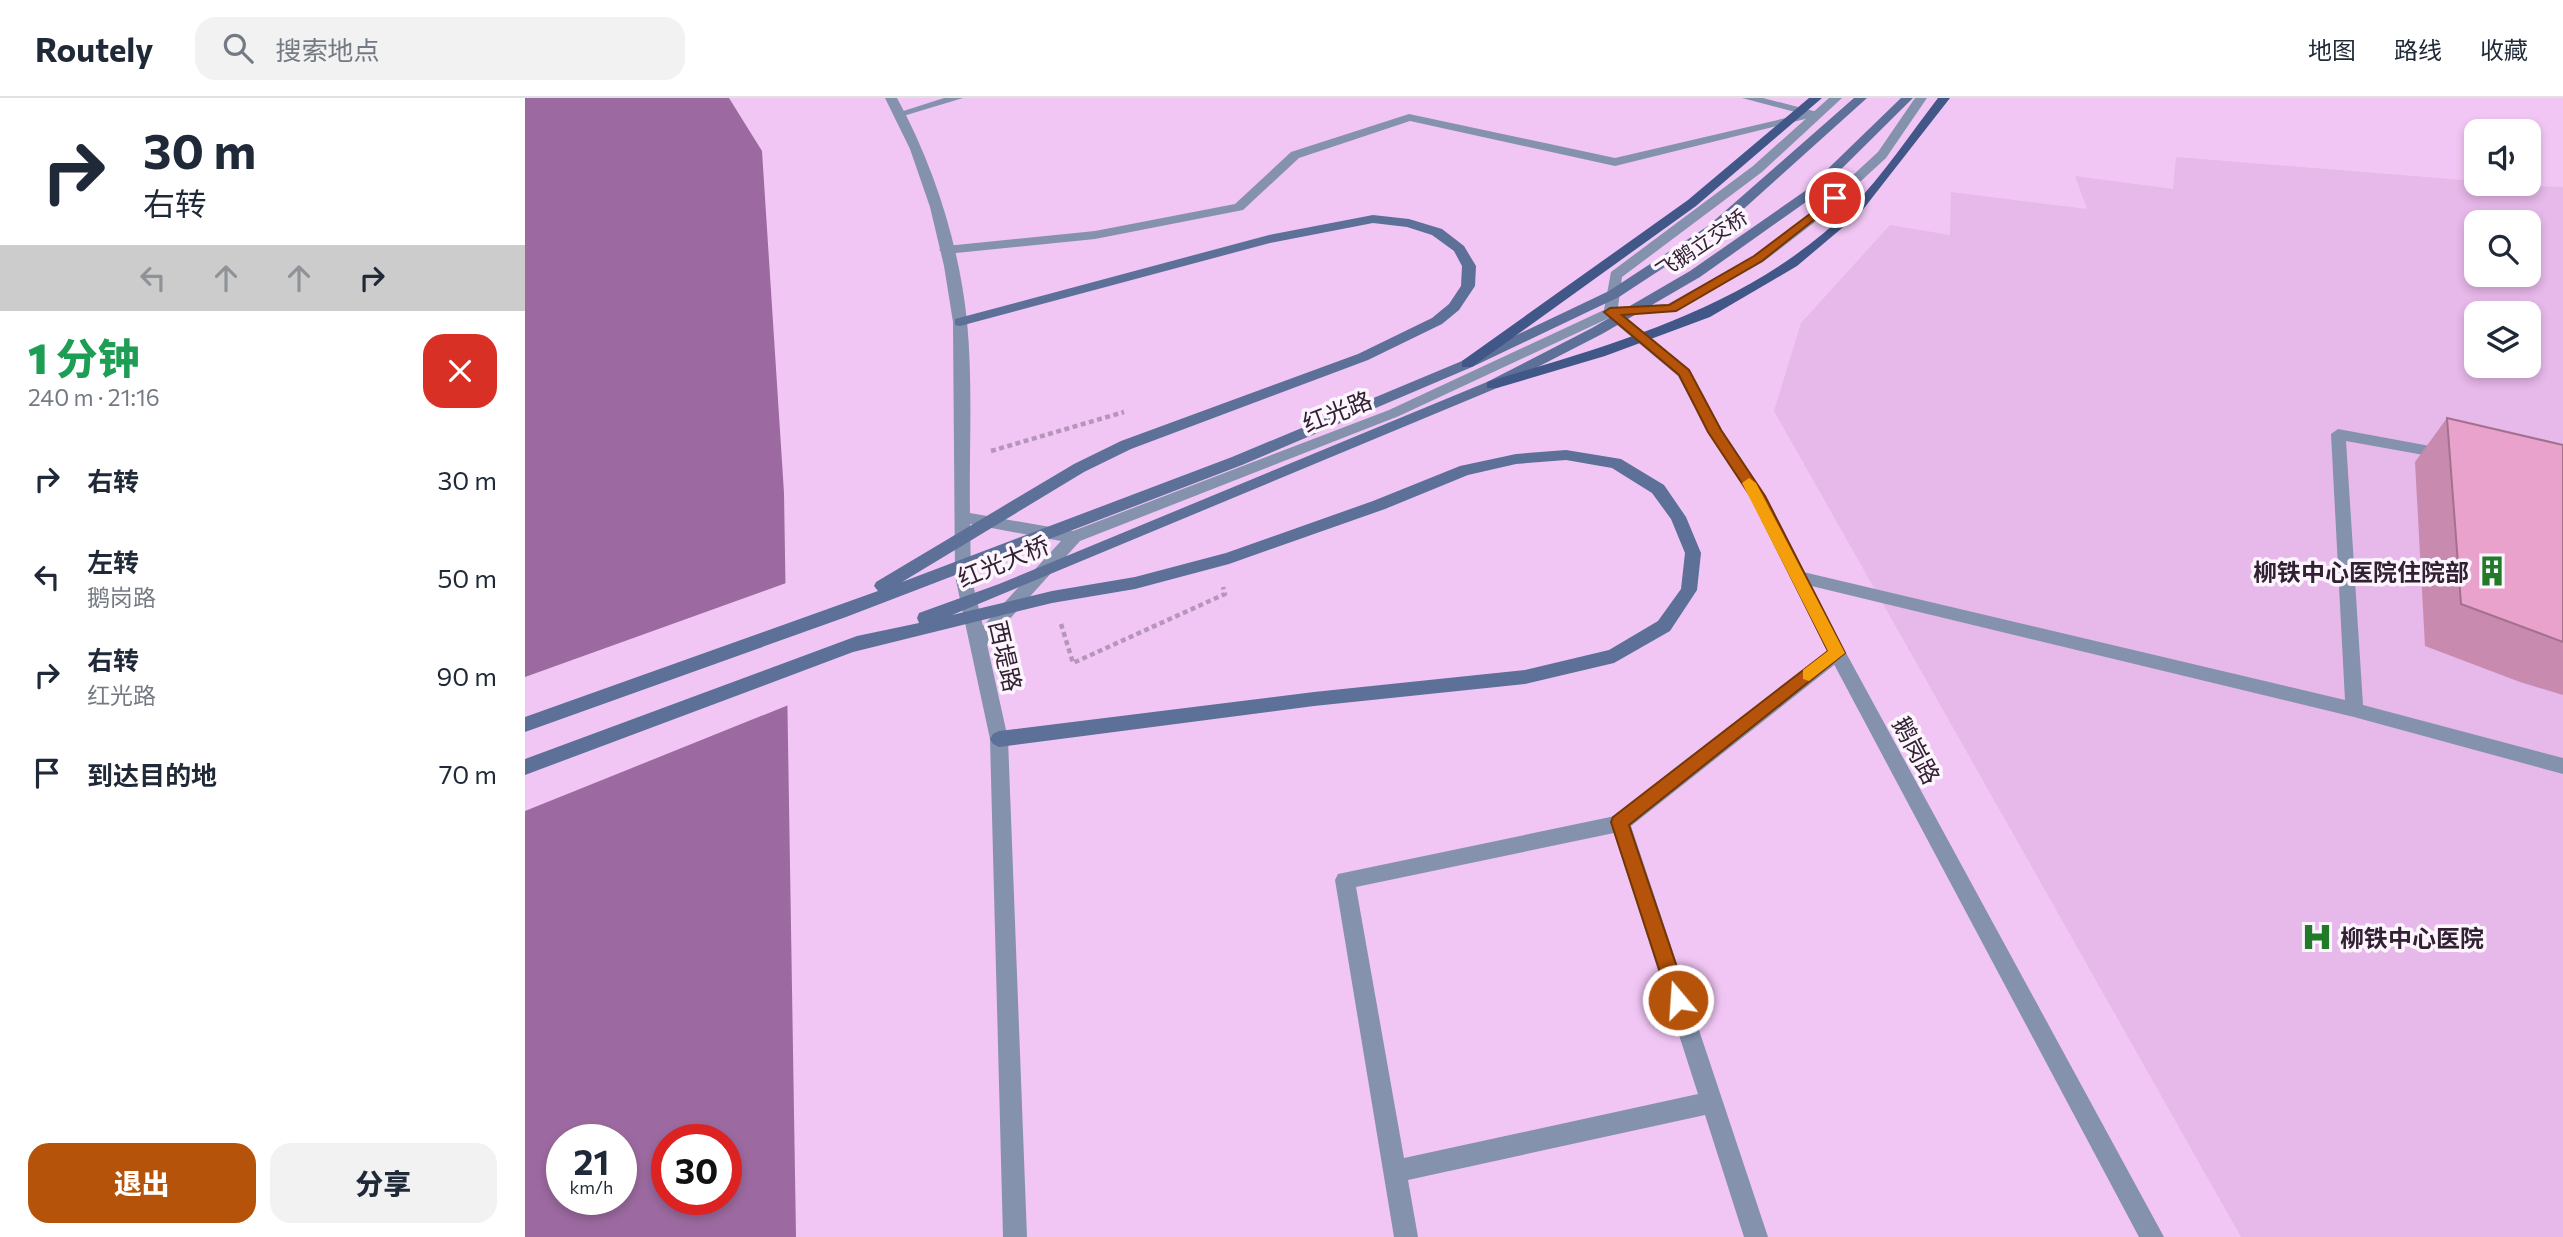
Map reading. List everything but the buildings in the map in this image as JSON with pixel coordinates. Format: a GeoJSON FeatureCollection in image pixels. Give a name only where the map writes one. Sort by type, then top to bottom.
{"type":"FeatureCollection","features":[{"type":"Feature","properties":{"kind":"main road"},"geometry":{"type":"LineString","coordinates":[[1467,364],[1692,203],[1816,98]]}},
{"type":"Feature","properties":{"kind":"main road","name":"飞鹅立交桥"},"geometry":{"type":"LineString","coordinates":[[1467,364],[1614,294],[1713,229],[1861,98]]}},
{"type":"Feature","properties":{"kind":"main road","name":"飞鹅立交桥"},"geometry":{"type":"LineString","coordinates":[[1492,385],[1597,331],[1695,274],[1809,194],[1907,98]]}},
{"type":"Feature","properties":{"kind":"main road"},"geometry":{"type":"LineString","coordinates":[[1492,385],[1600,353],[1692,319],[1792,262],[1857,209],[1944,98]]}},
{"type":"Feature","properties":{"kind":"main road"},"geometry":{"type":"LineString","coordinates":[[840,612],[1079,468],[1126,445],[1363,357],[1437,321],[1454,307],[1468,286],[1469,266],[1459,249],[1437,232],[1409,223],[1373,219],[1269,239],[960,322]]}},
{"type":"Feature","properties":{"kind":"main road","name":"红光大桥"},"geometry":{"type":"LineString","coordinates":[[525,725],[840,612],[1237,461],[1467,364]]}},
{"type":"Feature","properties":{"kind":"main road","name":"红光大桥"},"geometry":{"type":"LineString","coordinates":[[525,767],[1005,588],[1492,385]]}},
{"type":"Feature","properties":{"kind":"main road"},"geometry":{"type":"LineString","coordinates":[[853,645],[1052,597],[1135,583],[1229,558],[1379,505],[1465,470],[1516,459],[1566,455],[1616,463],[1658,489],[1678,517],[1693,553],[1689,590],[1664,626],[1614,656],[1525,677],[1314,699],[999,739]]}},
{"type":"Feature","properties":{"kind":"street","name":"西堤路"},"geometry":{"type":"LineString","coordinates":[[891,98],[927,182],[955,281],[960,322],[963,576],[999,739],[1014,1237]]}},
{"type":"Feature","properties":{"kind":"street"},"geometry":{"type":"LineString","coordinates":[[900,114],[957,98]]}},
{"type":"Feature","properties":{"kind":"street"},"geometry":{"type":"LineString","coordinates":[[1748,98],[1819,114]]}},
{"type":"Feature","properties":{"kind":"street"},"geometry":{"type":"LineString","coordinates":[[1610,312],[1616,275],[1709,209],[1796,138],[1836,98]]}},
{"type":"Feature","properties":{"kind":"street","name":"红光路"},"geometry":{"type":"LineString","coordinates":[[1074,537],[1394,413],[1610,312],[1671,308],[1758,258],[1820,212],[1882,155],[1921,98]]}},
{"type":"Feature","properties":{"kind":"street"},"geometry":{"type":"LineString","coordinates":[[946,250],[1095,234],[1239,207],[1295,155],[1409,117],[1615,162],[1819,114]]}},
{"type":"Feature","properties":{"kind":"street","name":"鹅岗路"},"geometry":{"type":"LineString","coordinates":[[1610,312],[1684,373],[1715,432],[1758,496],[1837,653],[2152,1237]]}},
{"type":"Feature","properties":{"kind":"street"},"geometry":{"type":"LineString","coordinates":[[2354,710],[2338,434],[2457,457]]}},
{"type":"Feature","properties":{"kind":"street"},"geometry":{"type":"LineString","coordinates":[[961,517],[1074,537]]}},
{"type":"Feature","properties":{"kind":"street"},"geometry":{"type":"LineString","coordinates":[[978,642],[1074,537]]}},
{"type":"Feature","properties":{"kind":"street"},"geometry":{"type":"LineString","coordinates":[[1799,577],[2354,710],[2563,766]]}},
{"type":"Feature","properties":{"kind":"street"},"geometry":{"type":"LineString","coordinates":[[1406,1237],[1345,880],[1620,822],[1837,653]]}},
{"type":"Feature","properties":{"kind":"street"},"geometry":{"type":"LineString","coordinates":[[1620,822],[1756,1237]]}},
{"type":"Feature","properties":{"kind":"street"},"geometry":{"type":"LineString","coordinates":[[1395,1171],[1712,1102]]}},
{"type":"Feature","properties":{"kind":"shaded area"},"geometry":{"type":"Polygon","coordinates":[[[525,98],[729,98],[762,151],[784,493],[796,1237],[525,1237],[525,98]]]}},
{"type":"Feature","properties":{"kind":"shaded area","name":"柳铁中心医院"},"geometry":{"type":"Polygon","coordinates":[[[2176,157],[2464,180],[2464,196],[2541,196],[2541,186],[2563,187],[2563,1237],[2241,1237],[1774,411],[1801,323],[1890,225],[1950,235],[1951,192],[2087,209],[2075,176],[2173,189],[2176,157]]]}},
{"type":"Feature","properties":{"kind":"pier"},"geometry":{"type":"Polygon","coordinates":[[[789,582],[791,704],[525,811],[525,677],[789,582]]]}},
{"type":"Feature","properties":{"kind":"slow traffic"},"geometry":{"type":"LineString","coordinates":[[1749,483],[1837,653],[1809,675]]}},
{"type":"Feature","properties":{"kind":"place","name":"柳铁中心医院住院部"},"geometry":{"type":"Point","coordinates":[2492,571]}},
{"type":"Feature","properties":{"kind":"place","name":"柳铁中心医院"},"geometry":{"type":"Point","coordinates":[2317,937]}},
{"type":"Feature","properties":{"kind":"route"},"geometry":{"type":"LineString","coordinates":[[1678,1000],[1620,822],[1837,653],[1758,496],[1715,432],[1684,373],[1610,312],[1671,308],[1758,258],[1835,198]]}}]}
